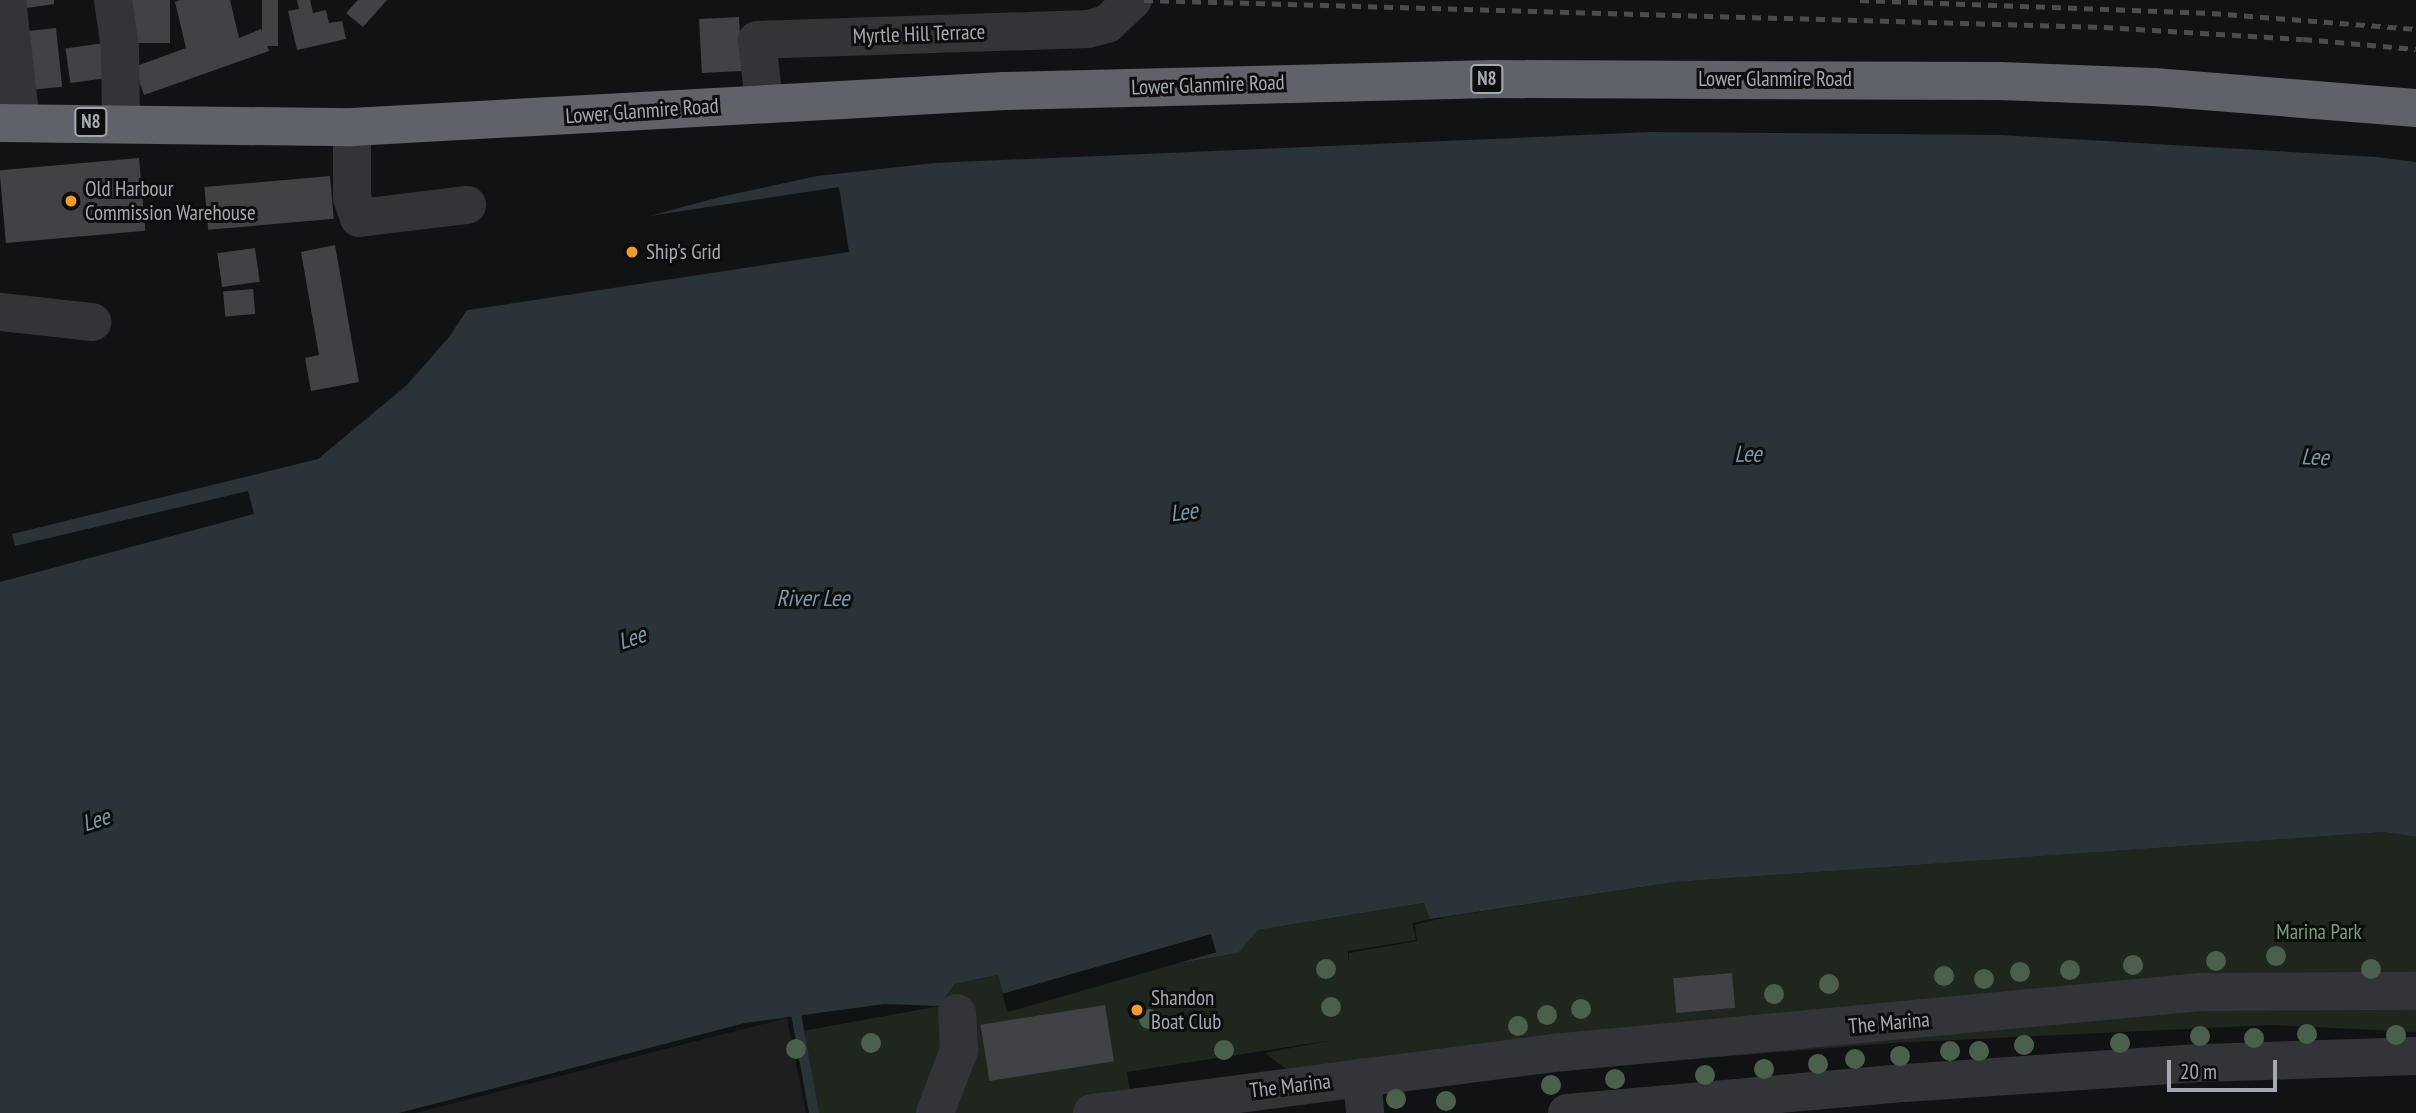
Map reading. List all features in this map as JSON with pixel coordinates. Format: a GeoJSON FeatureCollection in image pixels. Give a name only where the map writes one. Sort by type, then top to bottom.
{"type":"FeatureCollection","features":[{"type":"Feature","properties":{"kind":"highway","name":"Lower Glanmire Road"},"geometry":{"type":"LineString","coordinates":[[10,123],[121,122],[233,127],[352,127],[1003,91],[1294,83],[1807,78],[2154,87],[2416,108]]}},
{"type":"Feature","properties":{"kind":"street"},"geometry":{"type":"LineString","coordinates":[[7,0],[10,123]]}},
{"type":"Feature","properties":{"kind":"street"},"geometry":{"type":"LineString","coordinates":[[113,0],[120,48],[121,122]]}},
{"type":"Feature","properties":{"kind":"street","name":"Myrtle Hill Terrace"},"geometry":{"type":"LineString","coordinates":[[764,103],[757,40],[1087,29],[1107,24],[1133,0]]}},
{"type":"Feature","properties":{"kind":"street"},"geometry":{"type":"LineString","coordinates":[[352,127],[352,198],[359,218],[467,205]]}},
{"type":"Feature","properties":{"kind":"street"},"geometry":{"type":"LineString","coordinates":[[0,312],[92,323]]}},
{"type":"Feature","properties":{"kind":"street","name":"The Marina"},"geometry":{"type":"LineString","coordinates":[[1092,1113],[1364,1095],[1553,1053],[2201,992],[2416,991]]}},
{"type":"Feature","properties":{"kind":"street"},"geometry":{"type":"LineString","coordinates":[[935,1113],[959,1050],[957,1013]]}},
{"type":"Feature","properties":{"kind":"street"},"geometry":{"type":"LineString","coordinates":[[1567,1113],[1905,1083],[2175,1064],[2416,1056]]}},
{"type":"Feature","properties":{"kind":"shaded area"},"geometry":{"type":"Polygon","coordinates":[[[787,1018],[806,1113],[415,1113],[787,1018]]]}},
{"type":"Feature","properties":{"kind":"green space","name":"Marina Park"},"geometry":{"type":"Polygon","coordinates":[[[2384,832],[2416,837],[2416,1032],[2271,1025],[1892,1043],[1315,1090],[1265,1053],[1333,1040],[1127,1072],[1133,1113],[815,1113],[797,1032],[940,1006],[953,984],[998,975],[1003,994],[1238,953],[1257,930],[1425,903],[1430,919],[1412,923],[1416,940],[1348,951],[1349,967],[1349,953],[1417,941],[1415,925],[1446,917],[1675,882],[2384,832]]]}},
{"type":"Feature","properties":{"kind":"water","name":"River Lee"},"geometry":{"type":"Polygon","coordinates":[[[1651,132],[2000,135],[2376,157],[2416,162],[2416,837],[2384,832],[1675,882],[1430,919],[1424,903],[1258,930],[1238,953],[1003,994],[998,975],[954,984],[940,1006],[884,1004],[745,1023],[399,1113],[0,1113],[0,537],[318,459],[407,385],[449,337],[477,295],[579,235],[720,197],[817,176],[934,163],[1651,132]]]}},
{"type":"Feature","properties":{"kind":"pier","name":"Ship's Grid"},"geometry":{"type":"Polygon","coordinates":[[[839,187],[849,252],[462,311],[475,292],[518,257],[578,232],[623,220],[839,187]]]}},
{"type":"Feature","properties":{"kind":"pier"},"geometry":{"type":"Polygon","coordinates":[[[248,491],[254,514],[0,582],[0,537],[12,534],[15,546],[248,491]]]}},
{"type":"Feature","properties":{"kind":"pier"},"geometry":{"type":"Polygon","coordinates":[[[1211,934],[1216,952],[1008,1012],[1002,994],[1211,934]]]}},
{"type":"Feature","properties":{"kind":"building"},"geometry":{"type":"Polygon","coordinates":[[[12,0],[54,0],[54,4],[13,10],[12,0]]]}},
{"type":"Feature","properties":{"kind":"building"},"geometry":{"type":"Polygon","coordinates":[[[120,0],[170,0],[170,43],[120,43],[120,0]]]}},
{"type":"Feature","properties":{"kind":"building"},"geometry":{"type":"Polygon","coordinates":[[[230,0],[239,38],[261,29],[269,51],[144,95],[134,67],[186,48],[175,2],[230,0]]]}},
{"type":"Feature","properties":{"kind":"building"},"geometry":{"type":"Polygon","coordinates":[[[262,0],[278,0],[278,46],[262,46],[262,0]]]}},
{"type":"Feature","properties":{"kind":"building"},"geometry":{"type":"Polygon","coordinates":[[[297,0],[310,0],[313,13],[326,10],[329,23],[342,21],[346,39],[297,50],[288,11],[299,9],[297,0]]]}},
{"type":"Feature","properties":{"kind":"building"},"geometry":{"type":"Polygon","coordinates":[[[358,0],[387,0],[363,27],[346,13],[358,0]]]}},
{"type":"Feature","properties":{"kind":"building"},"geometry":{"type":"Polygon","coordinates":[[[739,17],[742,71],[702,73],[699,19],[739,17]]]}},
{"type":"Feature","properties":{"kind":"building"},"geometry":{"type":"Polygon","coordinates":[[[56,28],[62,87],[22,91],[16,32],[56,28]]]}},
{"type":"Feature","properties":{"kind":"building"},"geometry":{"type":"Polygon","coordinates":[[[111,42],[116,77],[70,83],[65,48],[111,42]]]}},
{"type":"Feature","properties":{"kind":"building","name":"Old Harbour Commission Warehouse"},"geometry":{"type":"Polygon","coordinates":[[[139,158],[145,231],[6,243],[0,170],[139,158]]]}},
{"type":"Feature","properties":{"kind":"building"},"geometry":{"type":"Polygon","coordinates":[[[330,176],[334,219],[208,230],[204,187],[330,176]]]}},
{"type":"Feature","properties":{"kind":"building"},"geometry":{"type":"Polygon","coordinates":[[[335,245],[359,382],[311,391],[305,358],[319,355],[301,252],[335,245]]]}},
{"type":"Feature","properties":{"kind":"building"},"geometry":{"type":"Polygon","coordinates":[[[255,248],[260,282],[222,287],[217,253],[255,248]]]}},
{"type":"Feature","properties":{"kind":"building"},"geometry":{"type":"Polygon","coordinates":[[[253,289],[255,314],[225,317],[223,292],[253,289]]]}},
{"type":"Feature","properties":{"kind":"building"},"geometry":{"type":"Polygon","coordinates":[[[1732,973],[1735,1008],[1676,1013],[1673,978],[1732,973]]]}},
{"type":"Feature","properties":{"kind":"building"},"geometry":{"type":"Polygon","coordinates":[[[1105,1005],[1114,1061],[989,1081],[981,1025],[1105,1005]]]}},
{"type":"Feature","properties":{"kind":"waterway"},"geometry":{"type":"LineString","coordinates":[[796,1014],[814,1113]]}},
{"type":"Feature","properties":{"kind":"railway"},"geometry":{"type":"LineString","coordinates":[[1144,0],[2104,27],[2416,49]]}},
{"type":"Feature","properties":{"kind":"railway"},"geometry":{"type":"LineString","coordinates":[[1860,0],[2212,13],[2416,29]]}},
{"type":"Feature","properties":{"kind":"place","name":"Old Harbour Commission Warehouse"},"geometry":{"type":"Point","coordinates":[71,201]}},
{"type":"Feature","properties":{"kind":"place","name":"Ship's Grid"},"geometry":{"type":"Point","coordinates":[632,252]}},
{"type":"Feature","properties":{"kind":"place","name":"Shandon Boat Club"},"geometry":{"type":"Point","coordinates":[1137,1010]}},
{"type":"Feature","properties":{"kind":"water label","name":"Lee"},"geometry":{"type":"Point","coordinates":[1748,454]}},
{"type":"Feature","properties":{"kind":"water label","name":"Lee"},"geometry":{"type":"Point","coordinates":[2315,457]}},
{"type":"Feature","properties":{"kind":"water label","name":"Lee"},"geometry":{"type":"Point","coordinates":[1184,512]}},
{"type":"Feature","properties":{"kind":"water label","name":"Lee"},"geometry":{"type":"Point","coordinates":[632,638]}},
{"type":"Feature","properties":{"kind":"water label","name":"Lee"},"geometry":{"type":"Point","coordinates":[96,820]}}]}
